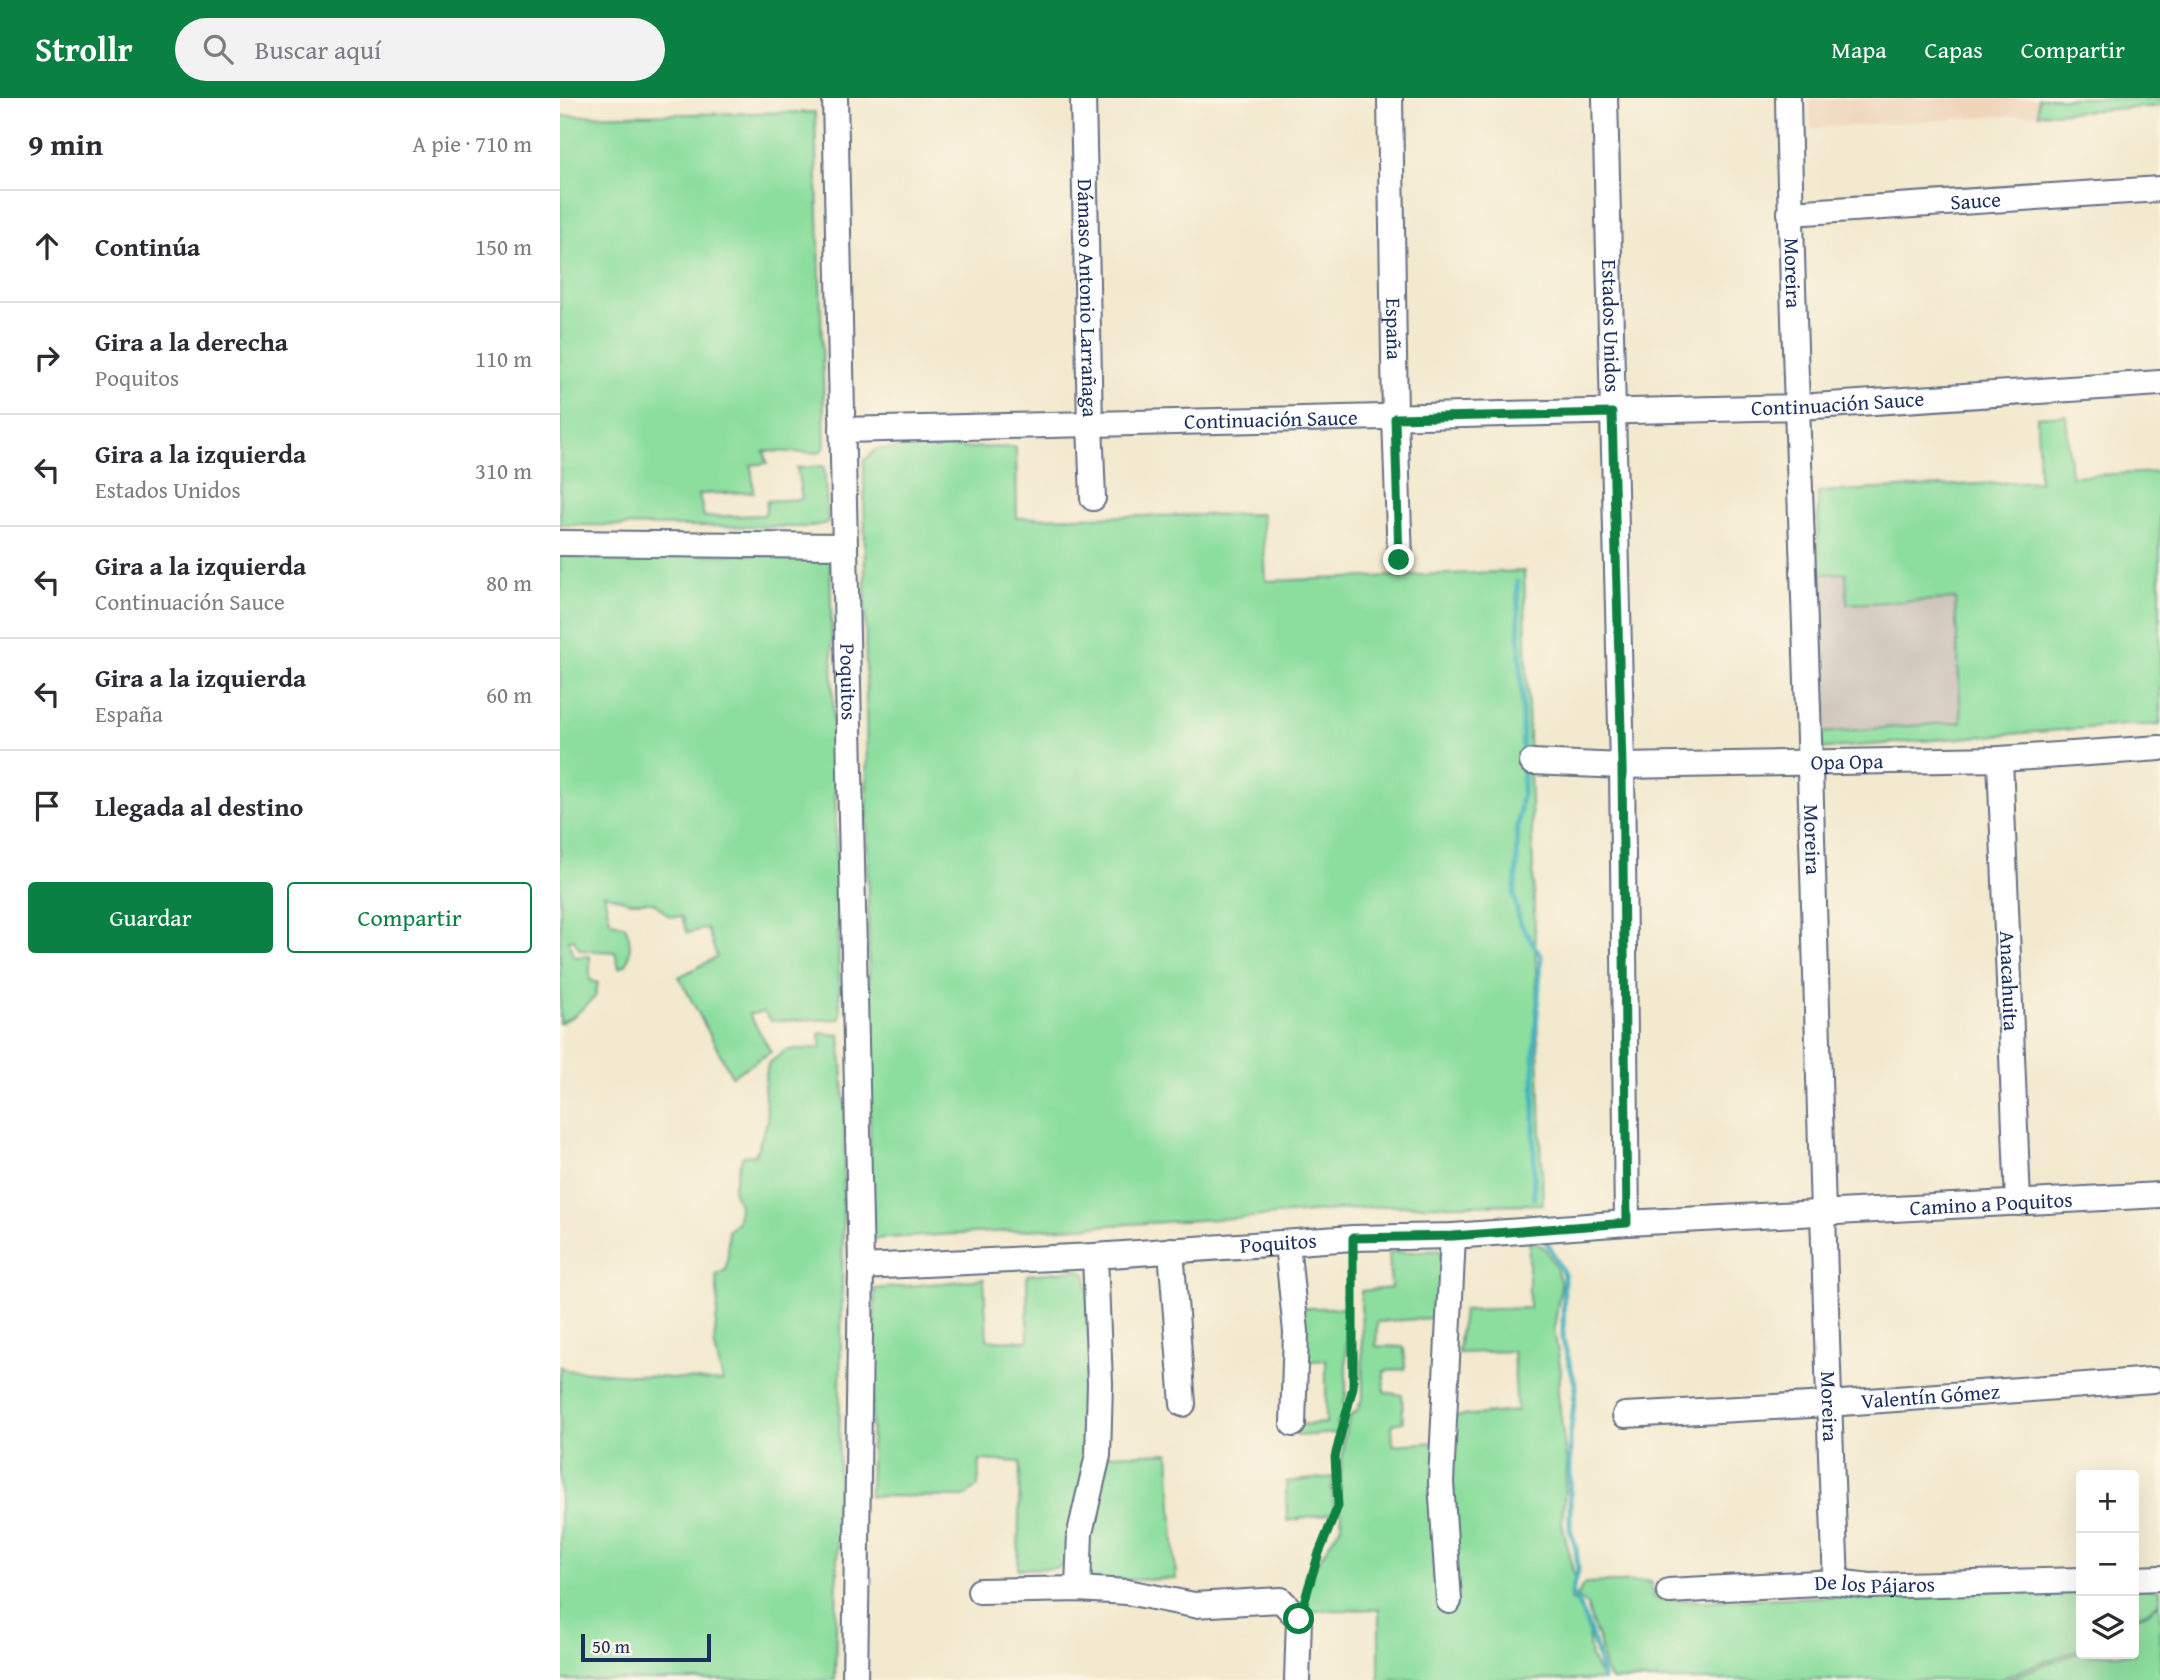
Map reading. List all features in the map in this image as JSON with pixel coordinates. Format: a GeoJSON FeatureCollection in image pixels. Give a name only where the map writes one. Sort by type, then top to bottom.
{"type":"FeatureCollection","features":[{"type":"Feature","properties":{"kind":"street","name":"Poquitos"},"geometry":{"type":"LineString","coordinates":[[835,98],[861,1267],[855,1680]]}},
{"type":"Feature","properties":{"kind":"street","name":"Dámaso Antonio Larrañaga"},"geometry":{"type":"LineString","coordinates":[[1083,98],[1093,498]]}},
{"type":"Feature","properties":{"kind":"street","name":"España"},"geometry":{"type":"LineString","coordinates":[[1390,98],[1399,560]]}},
{"type":"Feature","properties":{"kind":"street","name":"Estados Unidos"},"geometry":{"type":"LineString","coordinates":[[1605,98],[1622,766],[1627,1223]]}},
{"type":"Feature","properties":{"kind":"street","name":"Moreira"},"geometry":{"type":"LineString","coordinates":[[1788,98],[1828,1404],[1836,1582]]}},
{"type":"Feature","properties":{"kind":"street","name":"Sauce"},"geometry":{"type":"LineString","coordinates":[[1790,213],[2160,189]]}},
{"type":"Feature","properties":{"kind":"street","name":"Continuación Sauce"},"geometry":{"type":"LineString","coordinates":[[842,430],[1799,407],[2160,383]]}},
{"type":"Feature","properties":{"kind":"street"},"geometry":{"type":"LineString","coordinates":[[560,543],[844,546]]}},
{"type":"Feature","properties":{"kind":"street","name":"Opa Opa"},"geometry":{"type":"LineString","coordinates":[[1532,762],[1622,766],[2000,759],[2160,748]]}},
{"type":"Feature","properties":{"kind":"street","name":"Anacahuita"},"geometry":{"type":"LineString","coordinates":[[2000,759],[2018,1203]]}},
{"type":"Feature","properties":{"kind":"street","name":"Camino a Poquitos"},"geometry":{"type":"LineString","coordinates":[[1822,1214],[2160,1195]]}},
{"type":"Feature","properties":{"kind":"street","name":"Poquitos"},"geometry":{"type":"LineString","coordinates":[[861,1267],[1822,1214]]}},
{"type":"Feature","properties":{"kind":"street"},"geometry":{"type":"LineString","coordinates":[[1449,1601],[1441,1482],[1453,1236]]}},
{"type":"Feature","properties":{"kind":"street"},"geometry":{"type":"LineString","coordinates":[[1287,1243],[1296,1332],[1293,1424]]}},
{"type":"Feature","properties":{"kind":"street"},"geometry":{"type":"LineString","coordinates":[[1171,1250],[1183,1404]]}},
{"type":"Feature","properties":{"kind":"street"},"geometry":{"type":"LineString","coordinates":[[1078,1589],[1080,1532],[1098,1455],[1100,1384],[1095,1256]]}},
{"type":"Feature","properties":{"kind":"street","name":"Valentín Gómez"},"geometry":{"type":"LineString","coordinates":[[1625,1415],[1828,1404],[2152,1380]]}},
{"type":"Feature","properties":{"kind":"street"},"geometry":{"type":"LineString","coordinates":[[2139,1578],[2160,1578]]}},
{"type":"Feature","properties":{"kind":"street","name":"De los Pájaros"},"geometry":{"type":"LineString","coordinates":[[1669,1591],[1836,1582],[1870,1586],[2076,1580]]}},
{"type":"Feature","properties":{"kind":"street"},"geometry":{"type":"LineString","coordinates":[[981,1591],[1078,1589],[1127,1592],[1194,1605],[1281,1600],[1299,1619],[1297,1680]]}},
{"type":"Feature","properties":{"kind":"path"},"geometry":{"type":"LineString","coordinates":[[1299,1619],[1319,1553],[1338,1506],[1335,1457],[1353,1387],[1353,1238]]}},
{"type":"Feature","properties":{"kind":"shaded area"},"geometry":{"type":"Polygon","coordinates":[[[1810,98],[2038,98],[2038,114],[1811,128],[1810,98]]]}},
{"type":"Feature","properties":{"kind":"shaded area"},"geometry":{"type":"Polygon","coordinates":[[[1846,573],[1848,603],[1955,599],[1961,722],[1819,733],[1817,574],[1846,573]]]}},
{"type":"Feature","properties":{"kind":"green space"},"geometry":{"type":"Polygon","coordinates":[[[2038,98],[2160,98],[2160,106],[2038,114],[2038,98]]]}},
{"type":"Feature","properties":{"kind":"green space"},"geometry":{"type":"Polygon","coordinates":[[[815,112],[825,446],[819,453],[764,451],[767,463],[751,465],[754,492],[699,494],[704,517],[765,515],[767,501],[802,499],[797,468],[824,466],[828,523],[807,527],[560,525],[560,116],[815,112]]]}},
{"type":"Feature","properties":{"kind":"green space"},"geometry":{"type":"Polygon","coordinates":[[[2066,415],[2071,476],[2160,472],[2160,725],[2126,725],[1818,749],[1819,733],[1961,722],[1955,599],[1847,604],[1846,573],[1817,574],[1818,492],[2039,481],[2037,417],[2066,415]]]}},
{"type":"Feature","properties":{"kind":"green space"},"geometry":{"type":"Polygon","coordinates":[[[1016,447],[1017,518],[1262,514],[1266,581],[1524,571],[1543,1204],[1385,1206],[1251,1217],[871,1239],[864,461],[877,449],[1016,447]]]}},
{"type":"Feature","properties":{"kind":"green space"},"geometry":{"type":"Polygon","coordinates":[[[821,555],[830,558],[840,1019],[771,1021],[764,1012],[749,1014],[771,1052],[732,1076],[679,977],[717,957],[707,928],[687,933],[682,917],[669,916],[653,902],[630,902],[604,894],[610,921],[625,926],[629,936],[630,950],[626,965],[619,968],[615,952],[580,950],[574,939],[568,940],[574,957],[590,956],[590,980],[598,983],[595,997],[574,1016],[560,1023],[560,556],[821,555]]]}},
{"type":"Feature","properties":{"kind":"green space"},"geometry":{"type":"Polygon","coordinates":[[[820,1033],[840,1035],[845,1110],[835,1680],[560,1680],[560,1366],[566,1370],[723,1382],[714,1343],[718,1305],[716,1275],[726,1270],[728,1231],[738,1221],[739,1204],[733,1190],[738,1169],[743,1156],[755,1155],[768,1120],[764,1087],[768,1064],[786,1050],[821,1048],[820,1033]]]}},
{"type":"Feature","properties":{"kind":"green space"},"geometry":{"type":"Polygon","coordinates":[[[1529,1241],[1544,1247],[1556,1267],[1561,1285],[1554,1329],[1561,1371],[1558,1393],[1567,1467],[1562,1523],[1575,1580],[1571,1599],[1580,1606],[1588,1633],[1591,1658],[1603,1680],[1379,1680],[1379,1609],[1312,1611],[1304,1596],[1305,1582],[1342,1524],[1339,1500],[1344,1437],[1350,1416],[1357,1411],[1363,1396],[1361,1291],[1391,1288],[1389,1253],[1441,1250],[1444,1317],[1377,1322],[1376,1346],[1404,1347],[1405,1369],[1384,1371],[1384,1392],[1402,1395],[1403,1422],[1392,1424],[1393,1445],[1436,1442],[1451,1417],[1517,1411],[1513,1351],[1458,1353],[1463,1310],[1529,1308],[1529,1241]]]}},
{"type":"Feature","properties":{"kind":"green space"},"geometry":{"type":"Polygon","coordinates":[[[1079,1270],[1086,1274],[1102,1441],[1065,1564],[1057,1568],[1018,1569],[1020,1462],[980,1460],[978,1486],[964,1497],[870,1496],[875,1289],[984,1279],[987,1340],[1028,1341],[1027,1275],[1079,1270]]]}},
{"type":"Feature","properties":{"kind":"green space"},"geometry":{"type":"Polygon","coordinates":[[[1302,1308],[1346,1308],[1346,1396],[1343,1403],[1347,1410],[1337,1424],[1339,1433],[1297,1436],[1298,1425],[1326,1423],[1326,1360],[1299,1362],[1302,1308]]]}},
{"type":"Feature","properties":{"kind":"green space"},"geometry":{"type":"Polygon","coordinates":[[[1169,1453],[1176,1579],[1059,1581],[1071,1572],[1108,1455],[1169,1453]]]}},
{"type":"Feature","properties":{"kind":"green space"},"geometry":{"type":"Polygon","coordinates":[[[1334,1477],[1331,1489],[1335,1513],[1287,1521],[1286,1482],[1334,1477]]]}},
{"type":"Feature","properties":{"kind":"green space"},"geometry":{"type":"Polygon","coordinates":[[[1650,1581],[1654,1598],[1702,1601],[2076,1587],[2076,1651],[1999,1680],[1611,1680],[1605,1670],[1599,1640],[1587,1605],[1577,1598],[1586,1583],[1650,1581]]]}},
{"type":"Feature","properties":{"kind":"green space"},"geometry":{"type":"Polygon","coordinates":[[[2139,1585],[2160,1590],[2160,1602],[2139,1614],[2139,1585]]]}},
{"type":"Feature","properties":{"kind":"green space"},"geometry":{"type":"Polygon","coordinates":[[[2160,1604],[2160,1680],[2007,1680],[2076,1654],[2076,1659],[2139,1659],[2139,1616],[2160,1604]]]}},
{"type":"Feature","properties":{"kind":"waterway"},"geometry":{"type":"LineString","coordinates":[[1517,582],[1523,787],[1517,831],[1514,896],[1520,923],[1541,956],[1534,1056],[1534,1198]]}},
{"type":"Feature","properties":{"kind":"waterway"},"geometry":{"type":"LineString","coordinates":[[1544,1237],[1564,1274],[1563,1340],[1576,1387],[1570,1437],[1570,1529],[1576,1548],[1578,1570],[1572,1592],[1591,1634],[1603,1680]]}},
{"type":"Feature","properties":{"kind":"route"},"geometry":{"type":"LineString","coordinates":[[1299,1619],[1319,1553],[1338,1506],[1335,1457],[1353,1387],[1353,1238],[1453,1236],[1627,1223],[1622,766],[1612,413],[1395,418],[1399,560]]}}]}
